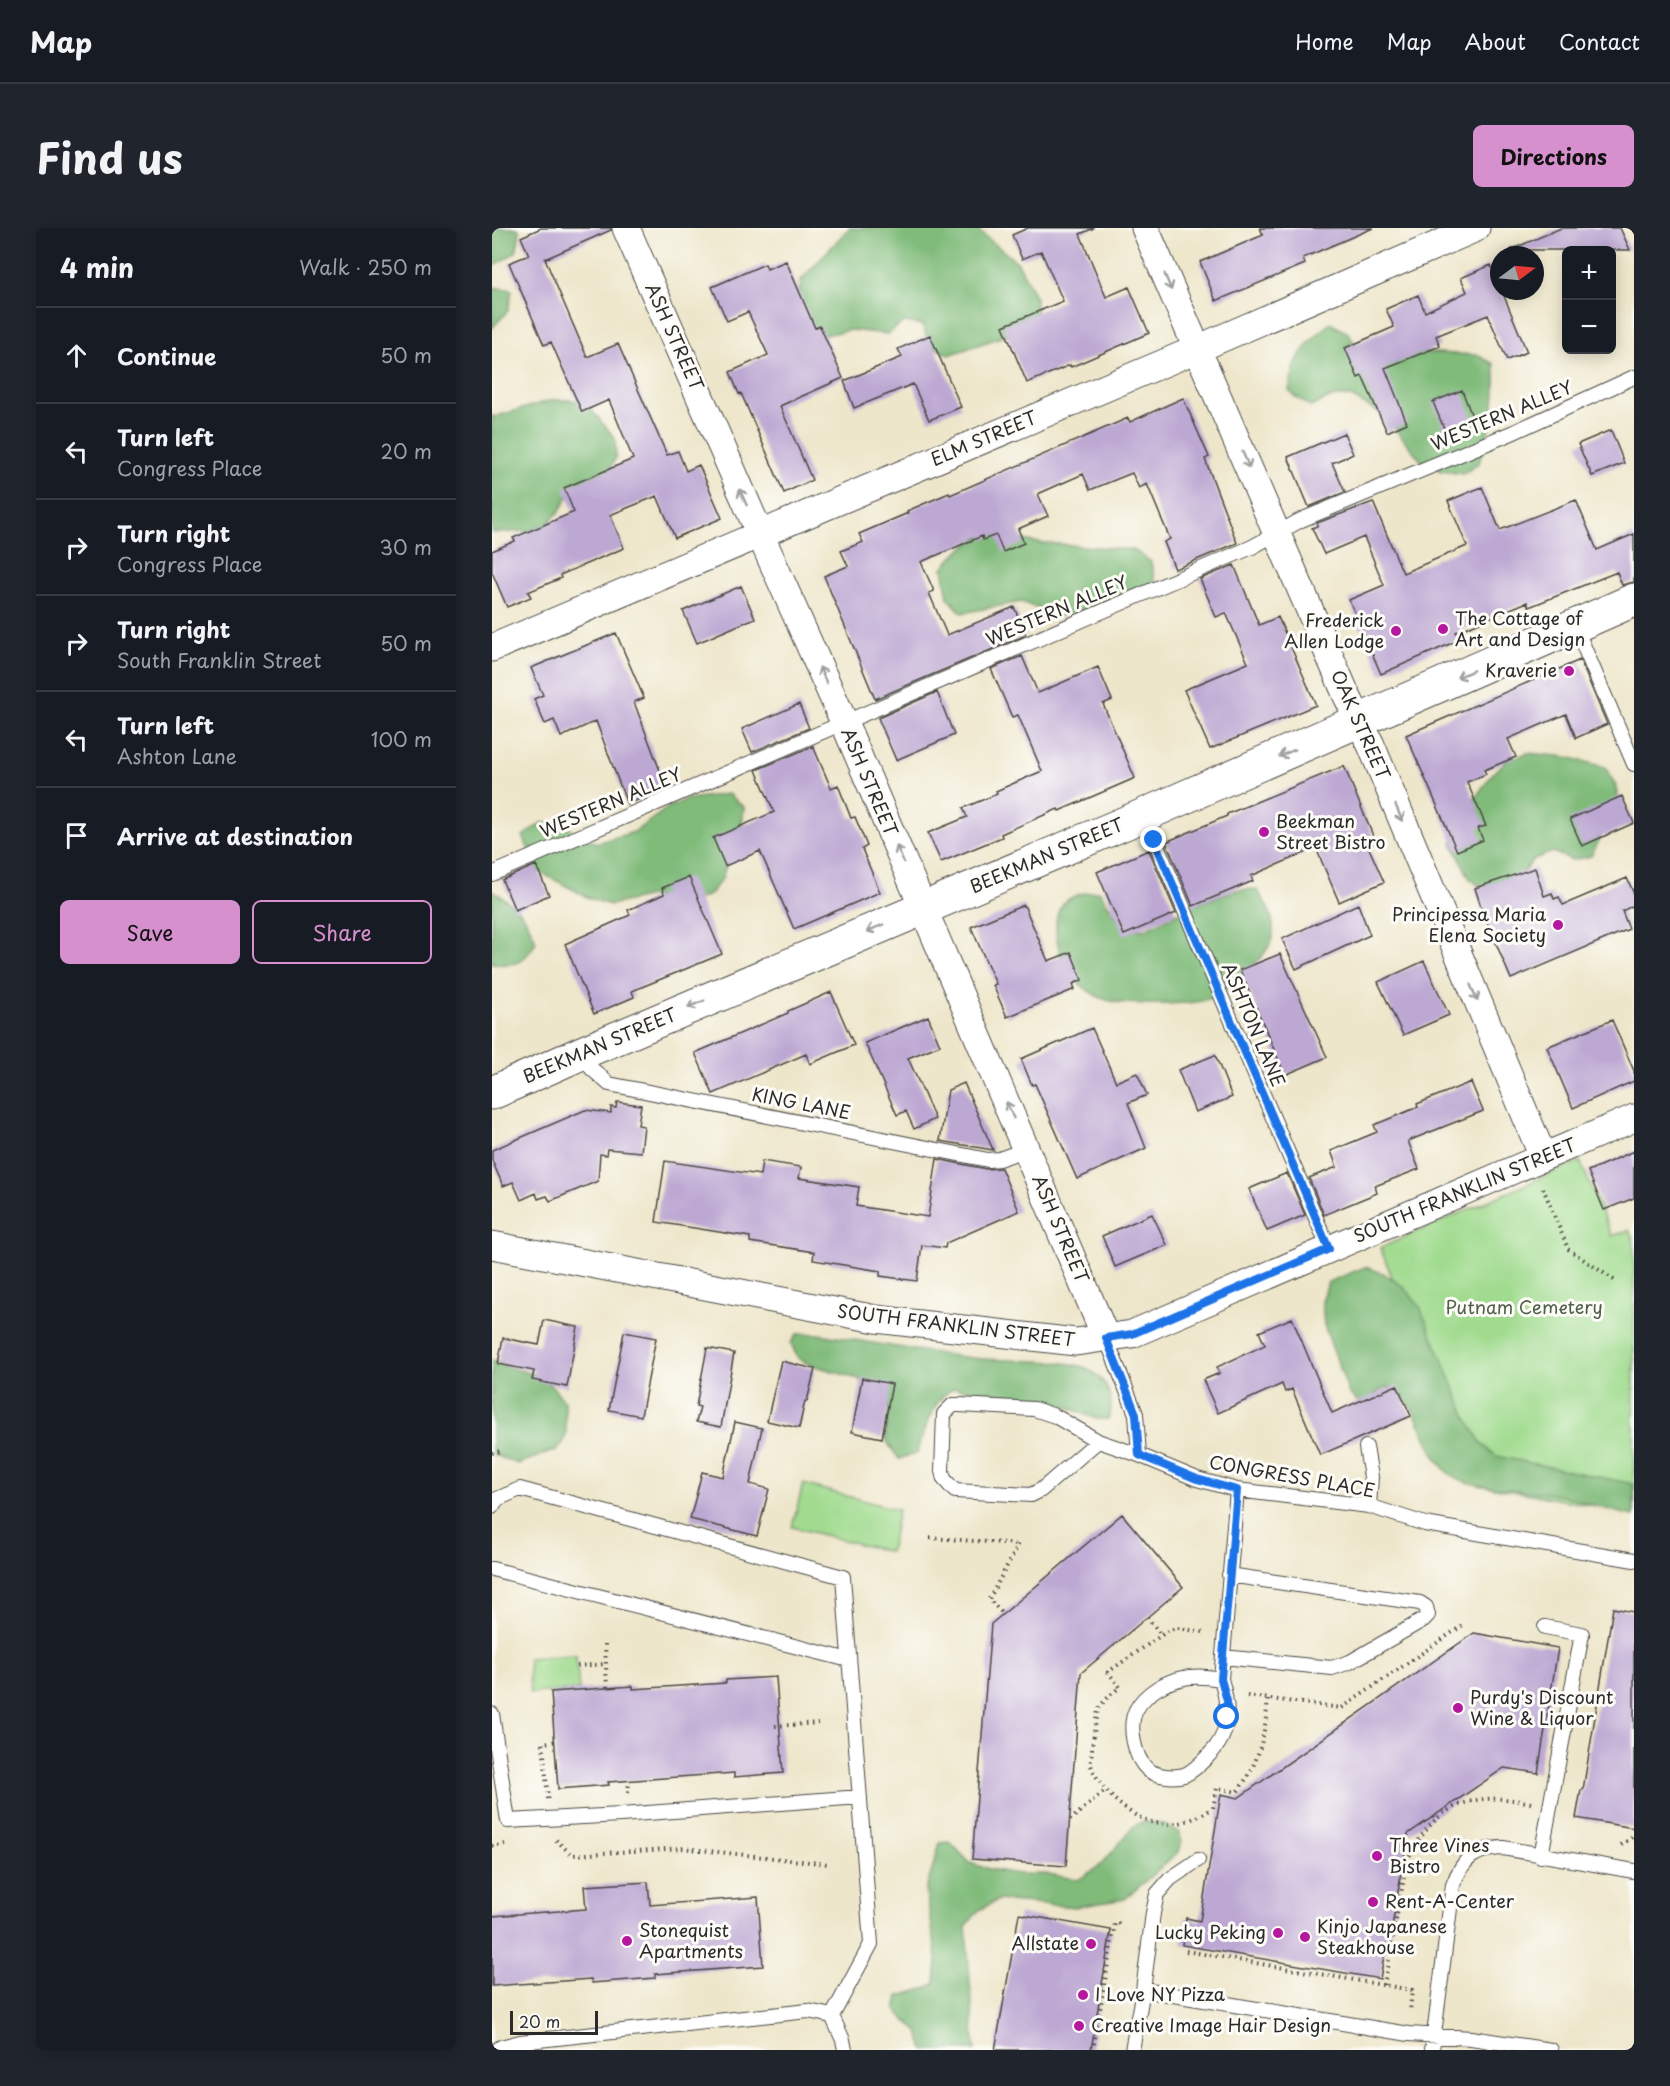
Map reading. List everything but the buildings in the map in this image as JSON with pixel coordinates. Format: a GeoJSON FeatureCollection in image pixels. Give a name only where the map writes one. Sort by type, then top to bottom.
{"type":"FeatureCollection","features":[{"type":"Feature","properties":{"kind":"street","name":"ASH STREET"},"geometry":{"type":"LineString","coordinates":[[626,228],[844,722],[1106,1338]]}},
{"type":"Feature","properties":{"kind":"street","name":"OAK STREET"},"geometry":{"type":"LineString","coordinates":[[1145,228],[1359,721],[1543,1157]]}},
{"type":"Feature","properties":{"kind":"street","name":"ELM STREET"},"geometry":{"type":"LineString","coordinates":[[492,648],[1476,228]]}},
{"type":"Feature","properties":{"kind":"street","name":"BEEKMAN STREET"},"geometry":{"type":"LineString","coordinates":[[492,1093],[1144,815],[1634,600]]}},
{"type":"Feature","properties":{"kind":"street","name":"SOUTH FRANKLIN STREET"},"geometry":{"type":"LineString","coordinates":[[492,1245],[876,1319],[1076,1342],[1132,1334],[1634,1118]]}},
{"type":"Feature","properties":{"kind":"lane","name":"WESTERN ALLEY"},"geometry":{"type":"LineString","coordinates":[[492,874],[1252,547],[1301,520],[1514,432],[1634,377]]}},
{"type":"Feature","properties":{"kind":"lane"},"geometry":{"type":"LineString","coordinates":[[1575,626],[1634,764]]}},
{"type":"Feature","properties":{"kind":"lane","name":"ASHTON LANE"},"geometry":{"type":"LineString","coordinates":[[1144,815],[1329,1249]]}},
{"type":"Feature","properties":{"kind":"lane","name":"KING LANE"},"geometry":{"type":"LineString","coordinates":[[584,1052],[592,1069],[609,1084],[988,1160],[999,1159],[1027,1149]]}},
{"type":"Feature","properties":{"kind":"lane"},"geometry":{"type":"LineString","coordinates":[[1106,1338],[1136,1414],[1139,1455]]}},
{"type":"Feature","properties":{"kind":"lane","name":"CONGRESS PLACE"},"geometry":{"type":"LineString","coordinates":[[1098,1441],[1041,1490],[1031,1495],[955,1491],[949,1486],[942,1471],[942,1420],[947,1409],[953,1405],[1034,1409],[1055,1416],[1098,1441],[1197,1479],[1237,1490],[1369,1506],[1425,1524],[1634,1560]]}},
{"type":"Feature","properties":{"kind":"lane"},"geometry":{"type":"LineString","coordinates":[[1366,1447],[1371,1477],[1369,1506]]}},
{"type":"Feature","properties":{"kind":"lane"},"geometry":{"type":"LineString","coordinates":[[492,1507],[497,1499],[520,1489],[843,1577],[871,1944],[832,2016]]}},
{"type":"Feature","properties":{"kind":"lane"},"geometry":{"type":"LineString","coordinates":[[1221,1679],[1184,1678],[1164,1684],[1147,1696],[1136,1711],[1132,1727],[1139,1758],[1148,1770],[1165,1776],[1184,1774],[1202,1763],[1216,1749],[1223,1733],[1227,1717],[1227,1701],[1221,1679],[1237,1490]]}},
{"type":"Feature","properties":{"kind":"lane"},"geometry":{"type":"LineString","coordinates":[[492,1569],[849,1660]]}},
{"type":"Feature","properties":{"kind":"lane"},"geometry":{"type":"LineString","coordinates":[[1223,1657],[1323,1668],[1342,1666],[1428,1615],[1426,1607],[1420,1604],[1229,1575]]}},
{"type":"Feature","properties":{"kind":"lane"},"geometry":{"type":"LineString","coordinates":[[1541,1856],[1582,1634],[1545,1627]]}},
{"type":"Feature","properties":{"kind":"lane"},"geometry":{"type":"LineString","coordinates":[[492,1714],[507,1821],[860,1797]]}},
{"type":"Feature","properties":{"kind":"lane"},"geometry":{"type":"LineString","coordinates":[[1431,2050],[1453,1885],[1459,1869],[1470,1856],[1486,1849],[1503,1848],[1632,1869]]}},
{"type":"Feature","properties":{"kind":"lane"},"geometry":{"type":"LineString","coordinates":[[1132,2050],[1157,1894],[1170,1879],[1198,1860]]}},
{"type":"Feature","properties":{"kind":"lane"},"geometry":{"type":"LineString","coordinates":[[1143,1990],[1409,2034],[1471,2038],[1551,2050]]}},
{"type":"Feature","properties":{"kind":"lane"},"geometry":{"type":"LineString","coordinates":[[497,2050],[520,2042],[808,2011],[832,2016]]}},
{"type":"Feature","properties":{"kind":"lane"},"geometry":{"type":"LineString","coordinates":[[832,2016],[843,2040],[844,2050]]}},
{"type":"Feature","properties":{"kind":"path"},"geometry":{"type":"LineString","coordinates":[[1542,1186],[1568,1249],[1617,1282]]}},
{"type":"Feature","properties":{"kind":"path"},"geometry":{"type":"LineString","coordinates":[[492,1453],[501,1451]]}},
{"type":"Feature","properties":{"kind":"path"},"geometry":{"type":"LineString","coordinates":[[930,1538],[1019,1544],[989,1599],[1003,1614]]}},
{"type":"Feature","properties":{"kind":"path"},"geometry":{"type":"LineString","coordinates":[[1147,1617],[1161,1635]]}},
{"type":"Feature","properties":{"kind":"path"},"geometry":{"type":"LineString","coordinates":[[1098,1709],[1119,1687],[1108,1672],[1161,1635],[1177,1628],[1202,1632]]}},
{"type":"Feature","properties":{"kind":"path"},"geometry":{"type":"LineString","coordinates":[[604,1644],[607,1688]]}},
{"type":"Feature","properties":{"kind":"path"},"geometry":{"type":"LineString","coordinates":[[577,1666],[606,1664]]}},
{"type":"Feature","properties":{"kind":"path"},"geometry":{"type":"LineString","coordinates":[[775,1726],[818,1723]]}},
{"type":"Feature","properties":{"kind":"path"},"geometry":{"type":"LineString","coordinates":[[549,1803],[543,1743],[556,1741]]}},
{"type":"Feature","properties":{"kind":"path"},"geometry":{"type":"LineString","coordinates":[[1070,1820],[1105,1791]]}},
{"type":"Feature","properties":{"kind":"path"},"geometry":{"type":"LineString","coordinates":[[1384,1985],[1407,1861],[1415,1843],[1428,1826],[1444,1811],[1465,1802],[1490,1798],[1511,1798],[1535,1803]]}},
{"type":"Feature","properties":{"kind":"path"},"geometry":{"type":"LineString","coordinates":[[1612,1844],[1623,1845],[1634,1836]]}},
{"type":"Feature","properties":{"kind":"path"},"geometry":{"type":"LineString","coordinates":[[552,1837],[572,1855],[682,1848],[828,1864]]}},
{"type":"Feature","properties":{"kind":"path"},"geometry":{"type":"LineString","coordinates":[[492,1846],[512,1843]]}},
{"type":"Feature","properties":{"kind":"path"},"geometry":{"type":"LineString","coordinates":[[1093,2050],[1115,1923],[1124,1924]]}},
{"type":"Feature","properties":{"kind":"path"},"geometry":{"type":"LineString","coordinates":[[1186,1951],[1412,1990],[1410,2019]]}},
{"type":"Feature","properties":{"kind":"green space"},"geometry":{"type":"Polygon","coordinates":[[[492,228],[518,228],[520,232],[516,252],[492,267],[492,228]]]}},
{"type":"Feature","properties":{"kind":"green space"},"geometry":{"type":"Polygon","coordinates":[[[849,228],[975,228],[1018,263],[1036,298],[1036,318],[1004,336],[949,355],[930,344],[922,325],[904,322],[888,334],[849,330],[811,338],[795,327],[801,280],[849,228]]]}},
{"type":"Feature","properties":{"kind":"green space"},"geometry":{"type":"Polygon","coordinates":[[[492,287],[512,290],[508,311],[492,328],[492,287]]]}},
{"type":"Feature","properties":{"kind":"green space"},"geometry":{"type":"Polygon","coordinates":[[[1330,323],[1348,333],[1358,349],[1477,355],[1494,364],[1494,403],[1479,463],[1463,474],[1442,471],[1422,462],[1384,415],[1349,396],[1329,398],[1311,407],[1294,396],[1289,390],[1298,358],[1307,345],[1330,323]]]}},
{"type":"Feature","properties":{"kind":"green space"},"geometry":{"type":"Polygon","coordinates":[[[552,400],[573,400],[590,408],[615,438],[616,457],[606,476],[570,493],[559,512],[546,525],[528,531],[492,533],[492,415],[494,417],[552,400]]]}},
{"type":"Feature","properties":{"kind":"green space"},"geometry":{"type":"Polygon","coordinates":[[[993,533],[1033,542],[1134,550],[1151,562],[1155,582],[1139,596],[1059,616],[1021,602],[962,613],[948,598],[943,568],[965,546],[993,533]]]}},
{"type":"Feature","properties":{"kind":"green space"},"geometry":{"type":"Polygon","coordinates":[[[1528,753],[1567,757],[1605,767],[1615,784],[1619,802],[1591,856],[1572,860],[1553,852],[1534,859],[1521,875],[1487,891],[1470,879],[1452,843],[1464,824],[1470,805],[1493,773],[1508,760],[1528,753]]]}},
{"type":"Feature","properties":{"kind":"green space"},"geometry":{"type":"Polygon","coordinates":[[[728,794],[744,807],[742,825],[733,842],[722,879],[709,895],[689,902],[651,896],[610,905],[591,899],[538,871],[523,836],[541,823],[562,824],[596,843],[634,832],[669,807],[688,799],[728,794]]]}},
{"type":"Feature","properties":{"kind":"green space"},"geometry":{"type":"Polygon","coordinates":[[[1256,889],[1271,916],[1273,934],[1270,943],[1257,961],[1237,980],[1209,999],[1191,1003],[1166,1004],[1132,1004],[1105,1000],[1078,982],[1064,964],[1061,956],[1056,920],[1062,905],[1070,898],[1099,891],[1123,927],[1143,930],[1197,904],[1236,890],[1256,889]]]}},
{"type":"Feature","properties":{"kind":"green space"},"geometry":{"type":"Polygon","coordinates":[[[492,890],[520,912],[536,942],[528,955],[514,964],[492,963],[492,890]]]}},
{"type":"Feature","properties":{"kind":"green space","name":"Putnam Cemetery"},"geometry":{"type":"Polygon","coordinates":[[[1580,1161],[1612,1236],[1629,1230],[1634,1241],[1634,1513],[1479,1485],[1380,1248],[1580,1161]]]}},
{"type":"Feature","properties":{"kind":"green space"},"geometry":{"type":"Polygon","coordinates":[[[1365,1267],[1396,1281],[1409,1292],[1420,1307],[1467,1418],[1481,1443],[1496,1456],[1634,1484],[1634,1516],[1563,1496],[1488,1487],[1460,1480],[1442,1466],[1415,1415],[1400,1393],[1389,1387],[1379,1391],[1366,1402],[1356,1400],[1349,1393],[1324,1325],[1322,1302],[1328,1282],[1365,1267]]]}},
{"type":"Feature","properties":{"kind":"green space"},"geometry":{"type":"Polygon","coordinates":[[[797,1334],[818,1334],[962,1357],[1053,1362],[1079,1366],[1094,1373],[1105,1384],[1110,1397],[1110,1412],[1108,1419],[1097,1419],[1049,1400],[954,1388],[940,1399],[935,1407],[917,1453],[899,1459],[887,1442],[885,1433],[889,1410],[882,1391],[855,1378],[806,1363],[797,1357],[791,1343],[797,1334]]]}},
{"type":"Feature","properties":{"kind":"green space"},"geometry":{"type":"Polygon","coordinates":[[[492,1360],[536,1375],[553,1387],[565,1402],[566,1434],[563,1443],[556,1450],[518,1464],[492,1454],[492,1360]]]}},
{"type":"Feature","properties":{"kind":"green space"},"geometry":{"type":"Polygon","coordinates":[[[803,1484],[898,1510],[890,1552],[792,1527],[803,1484]]]}},
{"type":"Feature","properties":{"kind":"green space"},"geometry":{"type":"Polygon","coordinates":[[[576,1655],[579,1690],[530,1693],[528,1658],[576,1655]]]}},
{"type":"Feature","properties":{"kind":"green space"},"geometry":{"type":"Polygon","coordinates":[[[1143,1821],[1162,1824],[1179,1832],[1182,1842],[1178,1852],[1125,1899],[1075,1907],[998,1900],[979,1910],[966,1926],[975,2050],[924,2050],[918,2032],[896,2010],[899,1996],[927,1988],[935,1983],[937,1959],[926,1890],[940,1843],[950,1842],[970,1863],[989,1869],[1018,1874],[1049,1874],[1078,1880],[1102,1864],[1134,1826],[1143,1821]]]}},
{"type":"Feature","properties":{"kind":"place","name":"The Cottage of Art and Design"},"geometry":{"type":"Point","coordinates":[1443,629]}},
{"type":"Feature","properties":{"kind":"place","name":"Frederick Allen Lodge"},"geometry":{"type":"Point","coordinates":[1396,631]}},
{"type":"Feature","properties":{"kind":"place","name":"Kraverie"},"geometry":{"type":"Point","coordinates":[1569,671]}},
{"type":"Feature","properties":{"kind":"place","name":"Beekman Street Bistro"},"geometry":{"type":"Point","coordinates":[1264,832]}},
{"type":"Feature","properties":{"kind":"place","name":"Principessa Maria Elena Society"},"geometry":{"type":"Point","coordinates":[1558,925]}},
{"type":"Feature","properties":{"kind":"place","name":"Purdy's Discount Wine & Liquor"},"geometry":{"type":"Point","coordinates":[1458,1708]}},
{"type":"Feature","properties":{"kind":"place","name":"Three Vines Bistro"},"geometry":{"type":"Point","coordinates":[1377,1856]}},
{"type":"Feature","properties":{"kind":"place","name":"Rent-A-Center"},"geometry":{"type":"Point","coordinates":[1373,1902]}},
{"type":"Feature","properties":{"kind":"place","name":"Lucky Peking"},"geometry":{"type":"Point","coordinates":[1278,1933]}},
{"type":"Feature","properties":{"kind":"place","name":"Kinjo Japanese Steakhouse"},"geometry":{"type":"Point","coordinates":[1305,1937]}},
{"type":"Feature","properties":{"kind":"place","name":"Stonequist Apartments"},"geometry":{"type":"Point","coordinates":[627,1941]}},
{"type":"Feature","properties":{"kind":"place","name":"Allstate"},"geometry":{"type":"Point","coordinates":[1091,1944]}},
{"type":"Feature","properties":{"kind":"place","name":"I Love NY Pizza"},"geometry":{"type":"Point","coordinates":[1083,1995]}},
{"type":"Feature","properties":{"kind":"place","name":"Creative Image Hair Design"},"geometry":{"type":"Point","coordinates":[1079,2026]}},
{"type":"Feature","properties":{"kind":"route"},"geometry":{"type":"LineString","coordinates":[[1154,840],[1329,1249],[1132,1334],[1106,1338],[1136,1414],[1139,1455],[1197,1479],[1237,1490],[1221,1679],[1227,1701],[1227,1717]]}}]}
